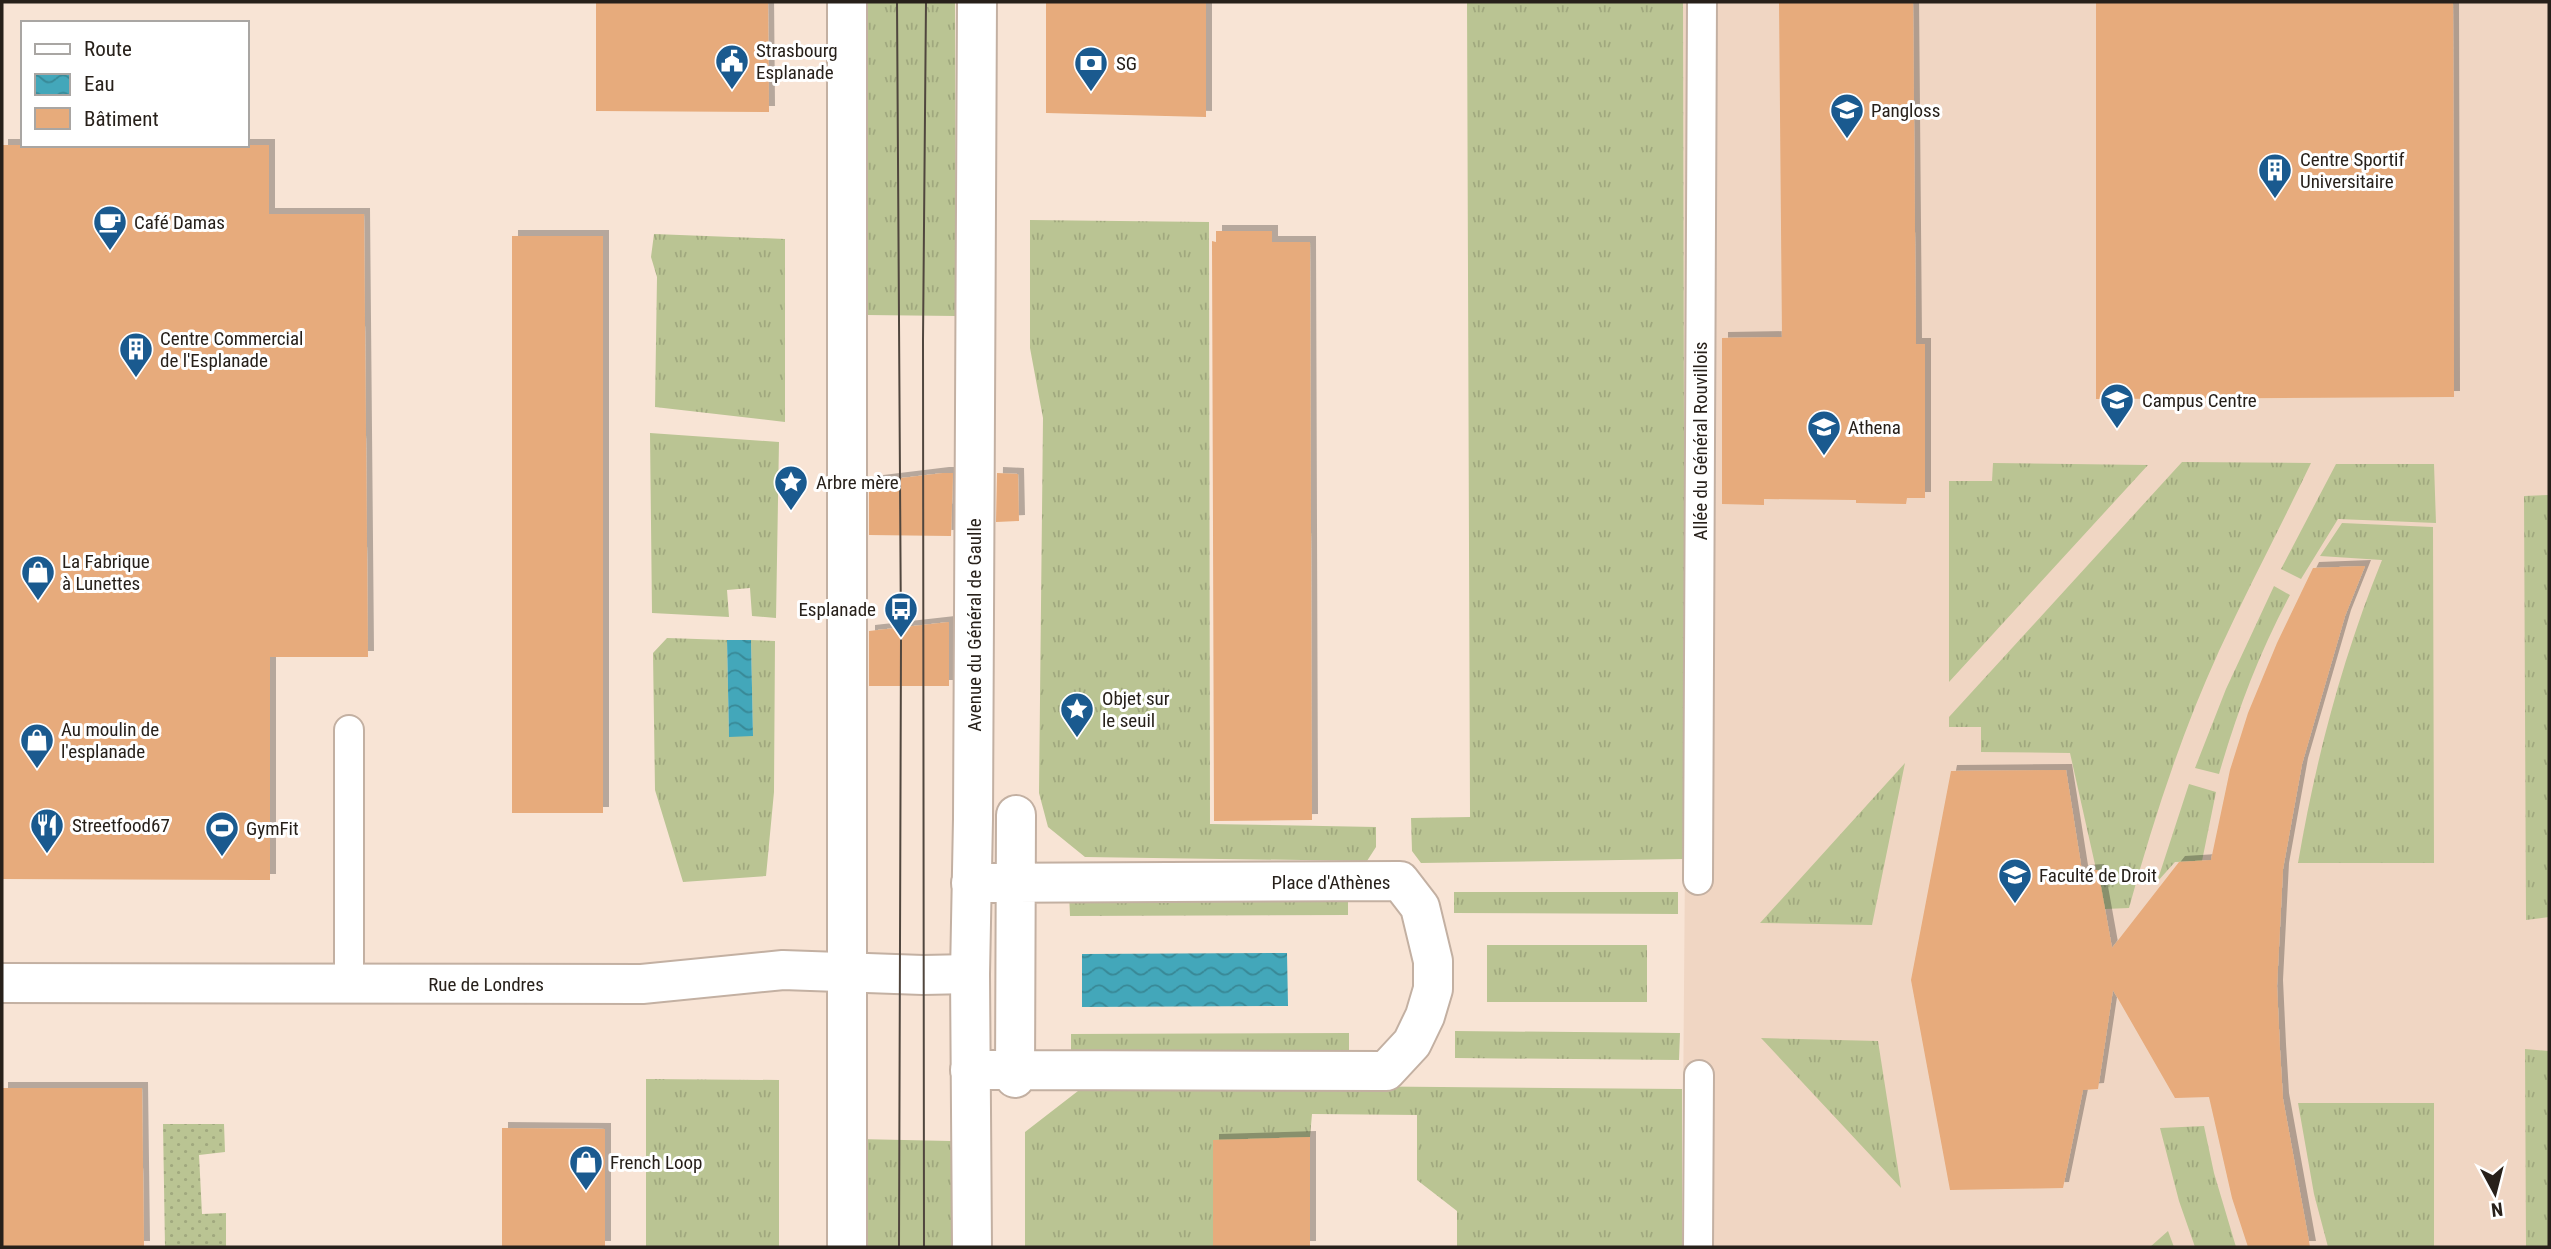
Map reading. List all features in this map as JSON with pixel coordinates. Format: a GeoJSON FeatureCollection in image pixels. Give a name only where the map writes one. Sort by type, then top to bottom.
{"type":"FeatureCollection","features":[{"type":"Feature","properties":{"kind":"street"},"geometry":{"type":"LineString","coordinates":[[847,2],[847,1247]]}},
{"type":"Feature","properties":{"kind":"street","name":"Avenue du Général de Gaulle"},"geometry":{"type":"LineString","coordinates":[[972,1247],[970,974],[977,2]]}},
{"type":"Feature","properties":{"kind":"street"},"geometry":{"type":"LineString","coordinates":[[1015,1075],[1016,815]]}},
{"type":"Feature","properties":{"kind":"street","name":"Place d'Athènes"},"geometry":{"type":"LineString","coordinates":[[970,1070],[1015,1075],[1386,1070],[1412,1043],[1433,989],[1433,961],[1420,907],[1400,881],[971,883]]}},
{"type":"Feature","properties":{"kind":"street","name":"Rue de Londres"},"geometry":{"type":"LineString","coordinates":[[2,983],[642,984],[783,971],[970,974]]}},
{"type":"Feature","properties":{"kind":"lane","name":"Allée du Général Rouvillois"},"geometry":{"type":"LineString","coordinates":[[1698,880],[1702,2]]}},
{"type":"Feature","properties":{"kind":"lane"},"geometry":{"type":"LineString","coordinates":[[348,730],[349,984]]}},
{"type":"Feature","properties":{"kind":"lane"},"geometry":{"type":"LineString","coordinates":[[1698,1247],[1699,1075]]}},
{"type":"Feature","properties":{"kind":"shaded area","name":"Campus Centre"},"geometry":{"type":"Polygon","coordinates":[[[1683,2],[2549,2],[2549,1247],[1682,1247],[1685,859],[1683,2]]]}},
{"type":"Feature","properties":{"kind":"green space"},"geometry":{"type":"Polygon","coordinates":[[[867,2],[955,2],[956,316],[867,315],[867,2]]]}},
{"type":"Feature","properties":{"kind":"green space"},"geometry":{"type":"Polygon","coordinates":[[[1467,2],[1683,2],[1685,859],[1421,863],[1412,851],[1411,818],[1470,817],[1467,2]]]}},
{"type":"Feature","properties":{"kind":"green space"},"geometry":{"type":"Polygon","coordinates":[[[1030,220],[1209,222],[1210,824],[1376,827],[1376,847],[1367,861],[1085,857],[1048,827],[1039,793],[1043,418],[1030,348],[1030,220]]]}},
{"type":"Feature","properties":{"kind":"green space"},"geometry":{"type":"Polygon","coordinates":[[[654,234],[785,239],[785,422],[655,407],[657,277],[651,257],[654,234]]]}},
{"type":"Feature","properties":{"kind":"green space"},"geometry":{"type":"Polygon","coordinates":[[[650,433],[779,442],[776,618],[752,616],[750,588],[727,590],[729,617],[652,613],[650,433]]]}},
{"type":"Feature","properties":{"kind":"green space"},"geometry":{"type":"Polygon","coordinates":[[[2182,462],[2311,463],[2205,682],[2169,778],[2129,908],[2105,909],[2070,753],[1981,752],[1981,727],[1949,727],[1949,717],[2182,462]]]}},
{"type":"Feature","properties":{"kind":"green space"},"geometry":{"type":"Polygon","coordinates":[[[1993,463],[2148,465],[1949,682],[1949,481],[1992,481],[1993,463]]]}},
{"type":"Feature","properties":{"kind":"green space"},"geometry":{"type":"Polygon","coordinates":[[[2336,464],[2434,464],[2436,523],[2338,519],[2301,579],[2281,569],[2336,464]]]}},
{"type":"Feature","properties":{"kind":"green space"},"geometry":{"type":"Polygon","coordinates":[[[2549,495],[2549,917],[2526,920],[2524,496],[2549,495]]]}},
{"type":"Feature","properties":{"kind":"green space"},"geometry":{"type":"Polygon","coordinates":[[[2342,523],[2433,527],[2434,863],[2298,863],[2313,785],[2332,709],[2382,560],[2320,556],[2342,523]]]}},
{"type":"Feature","properties":{"kind":"green space"},"geometry":{"type":"Polygon","coordinates":[[[2274,586],[2290,595],[2250,683],[2219,774],[2195,768],[2226,689],[2274,586]]]}},
{"type":"Feature","properties":{"kind":"green space"},"geometry":{"type":"Polygon","coordinates":[[[667,638],[727,640],[729,736],[753,736],[751,640],[775,641],[774,792],[766,876],[683,882],[655,790],[653,653],[667,638]]]}},
{"type":"Feature","properties":{"kind":"green space"},"geometry":{"type":"Polygon","coordinates":[[[1905,763],[1872,925],[1760,923],[1905,763]]]}},
{"type":"Feature","properties":{"kind":"green space"},"geometry":{"type":"Polygon","coordinates":[[[2189,784],[2216,792],[2202,861],[2175,862],[2157,882],[2189,784]]]}},
{"type":"Feature","properties":{"kind":"green space"},"geometry":{"type":"Polygon","coordinates":[[[1348,890],[1348,915],[1070,916],[1069,893],[1348,890]]]}},
{"type":"Feature","properties":{"kind":"green space"},"geometry":{"type":"Polygon","coordinates":[[[1454,892],[1678,892],[1678,914],[1454,913],[1454,892]]]}},
{"type":"Feature","properties":{"kind":"green space"},"geometry":{"type":"Polygon","coordinates":[[[1487,945],[1647,945],[1647,1002],[1487,1002],[1487,945]]]}},
{"type":"Feature","properties":{"kind":"green space"},"geometry":{"type":"Polygon","coordinates":[[[1455,1031],[1680,1033],[1679,1060],[1455,1058],[1455,1031]]]}},
{"type":"Feature","properties":{"kind":"green space"},"geometry":{"type":"Polygon","coordinates":[[[1349,1033],[1349,1056],[1071,1057],[1071,1034],[1349,1033]]]}},
{"type":"Feature","properties":{"kind":"green space"},"geometry":{"type":"Polygon","coordinates":[[[1761,1038],[1878,1041],[1901,1188],[1761,1038]]]}},
{"type":"Feature","properties":{"kind":"green space"},"geometry":{"type":"Polygon","coordinates":[[[2525,1049],[2549,1051],[2549,1247],[2526,1247],[2525,1049]]]}},
{"type":"Feature","properties":{"kind":"green space"},"geometry":{"type":"Polygon","coordinates":[[[646,1079],[779,1080],[779,1247],[646,1247],[646,1079]]]}},
{"type":"Feature","properties":{"kind":"green space"},"geometry":{"type":"Polygon","coordinates":[[[1087,1084],[1682,1089],[1682,1247],[1457,1247],[1457,1211],[1417,1180],[1417,1115],[1312,1114],[1310,1247],[1025,1247],[1025,1132],[1087,1084]]]}},
{"type":"Feature","properties":{"kind":"green space"},"geometry":{"type":"Polygon","coordinates":[[[2298,1103],[2434,1103],[2434,1247],[2328,1247],[2314,1194],[2298,1103]]]}},
{"type":"Feature","properties":{"kind":"green space"},"geometry":{"type":"Polygon","coordinates":[[[163,1124],[224,1124],[225,1152],[199,1155],[202,1214],[226,1213],[226,1247],[165,1247],[163,1124]]]}},
{"type":"Feature","properties":{"kind":"green space"},"geometry":{"type":"Polygon","coordinates":[[[2204,1126],[2214,1173],[2236,1247],[2195,1247],[2179,1201],[2160,1128],[2204,1126]]]}},
{"type":"Feature","properties":{"kind":"green space"},"geometry":{"type":"Polygon","coordinates":[[[857,1139],[951,1141],[952,1247],[857,1247],[857,1139]]]}},
{"type":"Feature","properties":{"kind":"green space"},"geometry":{"type":"Polygon","coordinates":[[[2168,1231],[2174,1247],[2150,1247],[2168,1231]]]}},
{"type":"Feature","properties":{"kind":"water"},"geometry":{"type":"Polygon","coordinates":[[[727,640],[751,640],[753,736],[729,737],[727,640]]]}},
{"type":"Feature","properties":{"kind":"water"},"geometry":{"type":"Polygon","coordinates":[[[1287,953],[1288,1006],[1082,1007],[1082,954],[1287,953]]]}},
{"type":"Feature","properties":{"kind":"building"},"geometry":{"type":"Polygon","coordinates":[[[596,2],[768,2],[769,112],[596,111],[596,2]]]}},
{"type":"Feature","properties":{"kind":"building"},"geometry":{"type":"Polygon","coordinates":[[[1046,2],[1206,2],[1206,117],[1046,113],[1046,2]]]}},
{"type":"Feature","properties":{"kind":"building"},"geometry":{"type":"Polygon","coordinates":[[[1779,2],[1913,2],[1916,344],[1925,344],[1925,498],[1907,498],[1906,504],[1856,503],[1856,500],[1764,499],[1764,505],[1722,504],[1722,338],[1782,337],[1779,2]]]}},
{"type":"Feature","properties":{"kind":"building","name":"Centre Sportif Universitaire"},"geometry":{"type":"Polygon","coordinates":[[[2096,2],[2453,2],[2454,397],[2096,399],[2096,2]]]}},
{"type":"Feature","properties":{"kind":"building","name":"Centre Commercial de l'Esplanade"},"geometry":{"type":"Polygon","coordinates":[[[2,145],[269,145],[269,214],[364,214],[368,657],[270,657],[270,880],[2,879],[2,145]]]}},
{"type":"Feature","properties":{"kind":"building"},"geometry":{"type":"Polygon","coordinates":[[[1216,231],[1272,231],[1272,242],[1310,242],[1312,820],[1214,821],[1212,241],[1216,242],[1216,231]]]}},
{"type":"Feature","properties":{"kind":"building"},"geometry":{"type":"Polygon","coordinates":[[[512,236],[603,236],[603,813],[512,813],[512,236]]]}},
{"type":"Feature","properties":{"kind":"building"},"geometry":{"type":"Polygon","coordinates":[[[953,473],[951,536],[869,535],[869,482],[953,473]]]}},
{"type":"Feature","properties":{"kind":"building"},"geometry":{"type":"Polygon","coordinates":[[[997,473],[1018,474],[1019,521],[996,522],[997,473]]]}},
{"type":"Feature","properties":{"kind":"building","name":"Faculté de Droit"},"geometry":{"type":"Polygon","coordinates":[[[2365,566],[2345,616],[2302,764],[2283,869],[2277,986],[2283,1099],[2310,1247],[2248,1247],[2232,1198],[2209,1097],[2175,1098],[2113,990],[2098,1089],[2083,1090],[2063,1188],[1950,1190],[1911,980],[1951,771],[2066,770],[2082,871],[2098,870],[2112,948],[2179,862],[2211,860],[2230,770],[2248,713],[2277,643],[2313,568],[2365,566]]]}},
{"type":"Feature","properties":{"kind":"building"},"geometry":{"type":"Polygon","coordinates":[[[949,622],[949,686],[869,686],[869,631],[949,622]]]}},
{"type":"Feature","properties":{"kind":"building"},"geometry":{"type":"Polygon","coordinates":[[[2,1088],[142,1088],[144,1247],[2,1247],[2,1088]]]}},
{"type":"Feature","properties":{"kind":"building"},"geometry":{"type":"Polygon","coordinates":[[[502,1128],[605,1129],[605,1247],[502,1247],[502,1128]]]}},
{"type":"Feature","properties":{"kind":"building"},"geometry":{"type":"Polygon","coordinates":[[[1310,1137],[1310,1247],[1213,1247],[1213,1140],[1310,1137]]]}},
{"type":"Feature","properties":{"kind":"tram line"},"geometry":{"type":"LineString","coordinates":[[897,2],[901,639],[899,1247]]}},
{"type":"Feature","properties":{"kind":"tram line"},"geometry":{"type":"LineString","coordinates":[[924,1247],[923,340],[926,2]]}},
{"type":"Feature","properties":{"kind":"place","name":"Strasbourg Esplanade"},"geometry":{"type":"Point","coordinates":[732,91]}},
{"type":"Feature","properties":{"kind":"place","name":"SG"},"geometry":{"type":"Point","coordinates":[1091,93]}},
{"type":"Feature","properties":{"kind":"place","name":"Pangloss"},"geometry":{"type":"Point","coordinates":[1847,140]}},
{"type":"Feature","properties":{"kind":"place","name":"Centre Sportif Universitaire"},"geometry":{"type":"Point","coordinates":[2275,200]}},
{"type":"Feature","properties":{"kind":"place","name":"Café Damas"},"geometry":{"type":"Point","coordinates":[110,252]}},
{"type":"Feature","properties":{"kind":"place","name":"Centre Commercial de l'Esplanade"},"geometry":{"type":"Point","coordinates":[136,379]}},
{"type":"Feature","properties":{"kind":"place","name":"Campus Centre"},"geometry":{"type":"Point","coordinates":[2117,430]}},
{"type":"Feature","properties":{"kind":"place","name":"Athena"},"geometry":{"type":"Point","coordinates":[1824,457]}},
{"type":"Feature","properties":{"kind":"place","name":"Arbre mère"},"geometry":{"type":"Point","coordinates":[791,512]}},
{"type":"Feature","properties":{"kind":"place","name":"La Fabrique à Lunettes"},"geometry":{"type":"Point","coordinates":[38,602]}},
{"type":"Feature","properties":{"kind":"place","name":"Esplanade"},"geometry":{"type":"Point","coordinates":[901,639]}},
{"type":"Feature","properties":{"kind":"place","name":"Objet sur le seuil"},"geometry":{"type":"Point","coordinates":[1077,739]}},
{"type":"Feature","properties":{"kind":"place","name":"Au moulin de l'esplanade"},"geometry":{"type":"Point","coordinates":[37,770]}},
{"type":"Feature","properties":{"kind":"place","name":"Streetfood67"},"geometry":{"type":"Point","coordinates":[47,855]}},
{"type":"Feature","properties":{"kind":"place","name":"GymFit"},"geometry":{"type":"Point","coordinates":[222,858]}},
{"type":"Feature","properties":{"kind":"place","name":"Faculté de Droit"},"geometry":{"type":"Point","coordinates":[2015,905]}},
{"type":"Feature","properties":{"kind":"place","name":"French Loop"},"geometry":{"type":"Point","coordinates":[586,1192]}}]}
